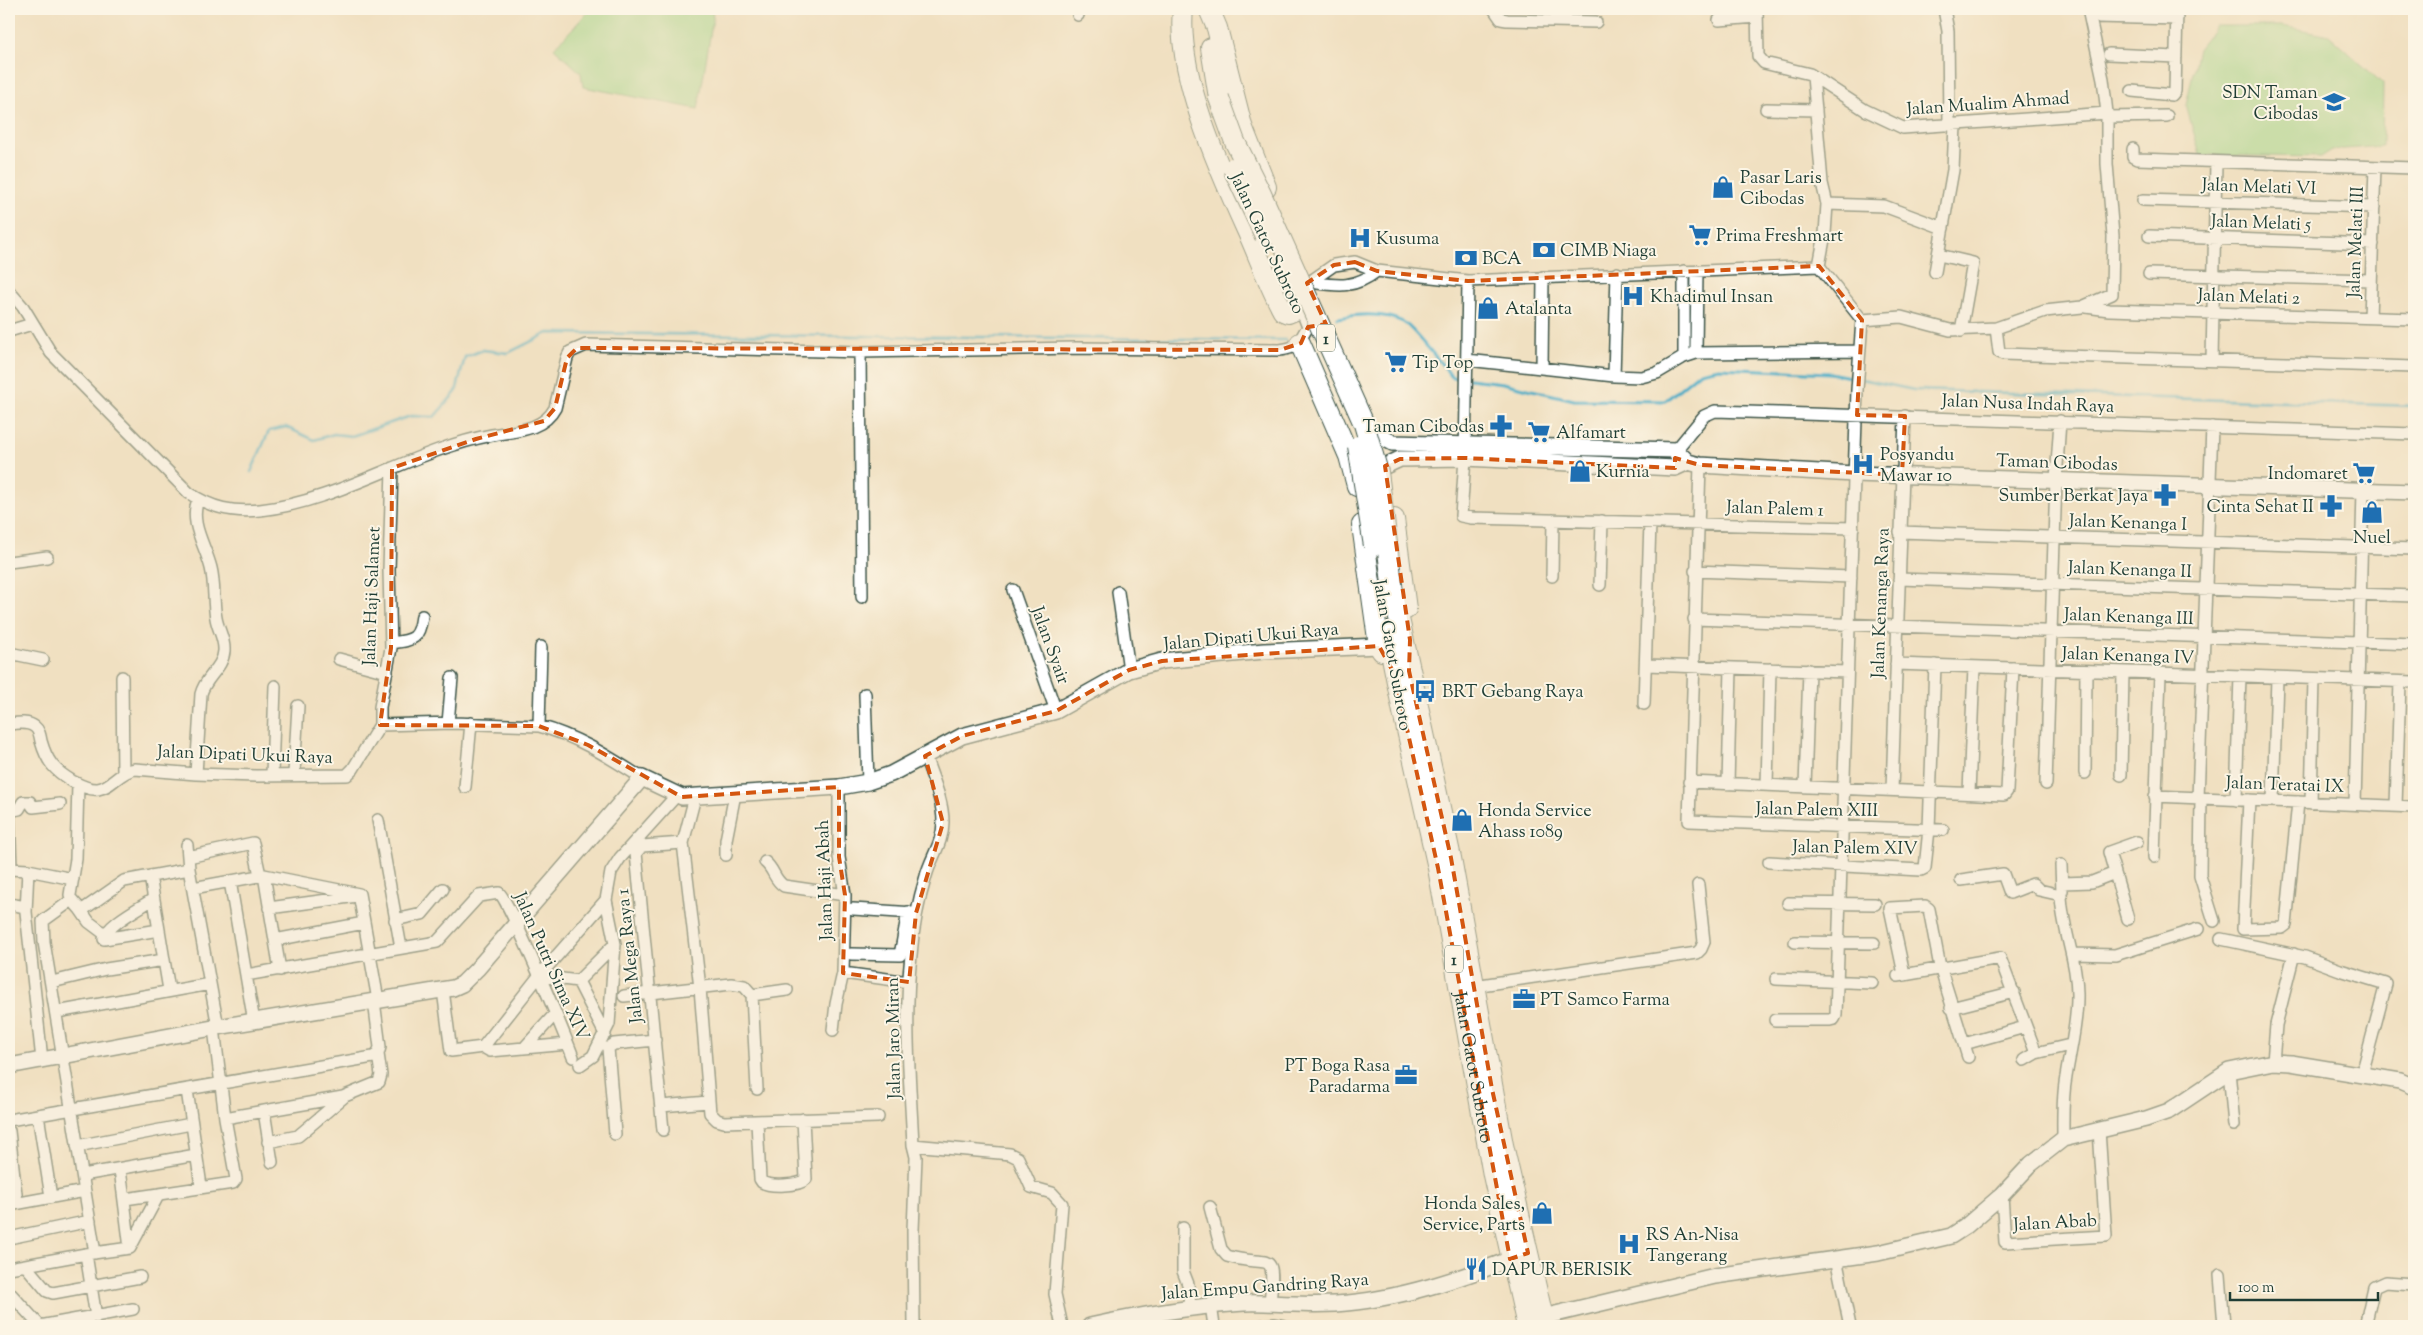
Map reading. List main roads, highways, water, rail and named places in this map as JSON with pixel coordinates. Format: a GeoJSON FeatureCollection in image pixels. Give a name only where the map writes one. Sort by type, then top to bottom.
{"type":"FeatureCollection","features":[{"type":"Feature","properties":{"kind":"highway","name":"Jalan Gatot Subroto"},"geometry":{"type":"LineString","coordinates":[[1184,9],[1212,99],[1356,442],[1362,461],[1438,868],[1492,1175],[1519,1256],[1538,1323]]}},
{"type":"Feature","properties":{"kind":"highway"},"geometry":{"type":"LineString","coordinates":[[1184,9],[1181,39],[1194,97],[1228,185],[1283,311],[1288,313],[1300,308]]}},
{"type":"Feature","properties":{"kind":"highway","name":"Jalan Gatot Subroto"},"geometry":{"type":"LineString","coordinates":[[1207,9],[1212,99]]}},
{"type":"Feature","properties":{"kind":"highway"},"geometry":{"type":"LineString","coordinates":[[1207,9],[1217,28],[1242,126],[1376,434],[1386,466],[1410,640],[1402,673]]}},
{"type":"Feature","properties":{"kind":"highway"},"geometry":{"type":"LineString","coordinates":[[1332,336],[1318,324],[1304,335],[1355,476],[1379,646],[1402,673]]}},
{"type":"Feature","properties":{"kind":"highway","name":"Jalan Gatot Subroto"},"geometry":{"type":"LineString","coordinates":[[1402,673],[1451,858],[1501,1136],[1519,1256]]}},
{"type":"Feature","properties":{"kind":"waterway"},"geometry":{"type":"LineString","coordinates":[[1338,318],[1379,315],[1403,322],[1452,377],[1463,379]]}},
{"type":"Feature","properties":{"kind":"waterway"},"geometry":{"type":"LineString","coordinates":[[251,472],[269,431],[286,427],[314,440],[334,434],[352,436],[411,416],[434,417],[456,392],[465,357],[483,350],[508,353],[548,333],[1285,340]]}},
{"type":"Feature","properties":{"kind":"waterway"},"geometry":{"type":"LineString","coordinates":[[1469,379],[1503,383],[1574,400],[1665,401],[1700,372],[1719,368],[1830,373],[1855,378]]}},
{"type":"Feature","properties":{"kind":"waterway"},"geometry":{"type":"LineString","coordinates":[[1861,379],[1914,390],[2414,406]]}},
{"type":"Feature","properties":{"kind":"place","name":"SDN Taman Cibodas"},"geometry":{"type":"Point","coordinates":[2334,102]}},
{"type":"Feature","properties":{"kind":"place","name":"Pasar Laris Cibodas"},"geometry":{"type":"Point","coordinates":[1723,187]}},
{"type":"Feature","properties":{"kind":"place","name":"Prima Freshmart"},"geometry":{"type":"Point","coordinates":[1700,235]}},
{"type":"Feature","properties":{"kind":"place","name":"Kusuma"},"geometry":{"type":"Point","coordinates":[1360,238]}},
{"type":"Feature","properties":{"kind":"place","name":"CIMB Niaga"},"geometry":{"type":"Point","coordinates":[1544,250]}},
{"type":"Feature","properties":{"kind":"place","name":"BCA"},"geometry":{"type":"Point","coordinates":[1466,258]}},
{"type":"Feature","properties":{"kind":"place","name":"Khadimul Insan"},"geometry":{"type":"Point","coordinates":[1633,296]}},
{"type":"Feature","properties":{"kind":"place","name":"Atalanta"},"geometry":{"type":"Point","coordinates":[1488,308]}},
{"type":"Feature","properties":{"kind":"place","name":"Tip Top"},"geometry":{"type":"Point","coordinates":[1396,362]}},
{"type":"Feature","properties":{"kind":"place","name":"Taman Cibodas"},"geometry":{"type":"Point","coordinates":[1501,426]}},
{"type":"Feature","properties":{"kind":"place","name":"Alfamart"},"geometry":{"type":"Point","coordinates":[1539,432]}},
{"type":"Feature","properties":{"kind":"place","name":"Posyandu Mawar 10"},"geometry":{"type":"Point","coordinates":[1863,464]}},
{"type":"Feature","properties":{"kind":"place","name":"Kurnia"},"geometry":{"type":"Point","coordinates":[1580,471]}},
{"type":"Feature","properties":{"kind":"place","name":"Indomaret"},"geometry":{"type":"Point","coordinates":[2364,473]}},
{"type":"Feature","properties":{"kind":"place","name":"Sumber Berkat Jaya"},"geometry":{"type":"Point","coordinates":[2165,495]}},
{"type":"Feature","properties":{"kind":"place","name":"Cinta Sehat II"},"geometry":{"type":"Point","coordinates":[2331,506]}},
{"type":"Feature","properties":{"kind":"place","name":"Nuel"},"geometry":{"type":"Point","coordinates":[2372,512]}},
{"type":"Feature","properties":{"kind":"place","name":"BRT Gebang Raya"},"geometry":{"type":"Point","coordinates":[1425,691]}},
{"type":"Feature","properties":{"kind":"place","name":"Honda Service Ahass 1089"},"geometry":{"type":"Point","coordinates":[1462,820]}},
{"type":"Feature","properties":{"kind":"place","name":"PT Samco Farma"},"geometry":{"type":"Point","coordinates":[1524,999]}},
{"type":"Feature","properties":{"kind":"place","name":"PT Boga Rasa Paradarma"},"geometry":{"type":"Point","coordinates":[1406,1075]}},
{"type":"Feature","properties":{"kind":"place","name":"Honda Sales, Service, Parts"},"geometry":{"type":"Point","coordinates":[1542,1213]}},
{"type":"Feature","properties":{"kind":"place","name":"RS An-Nisa Tangerang"},"geometry":{"type":"Point","coordinates":[1629,1244]}},
{"type":"Feature","properties":{"kind":"place","name":"DAPUR BERISIK"},"geometry":{"type":"Point","coordinates":[1476,1269]}}]}
